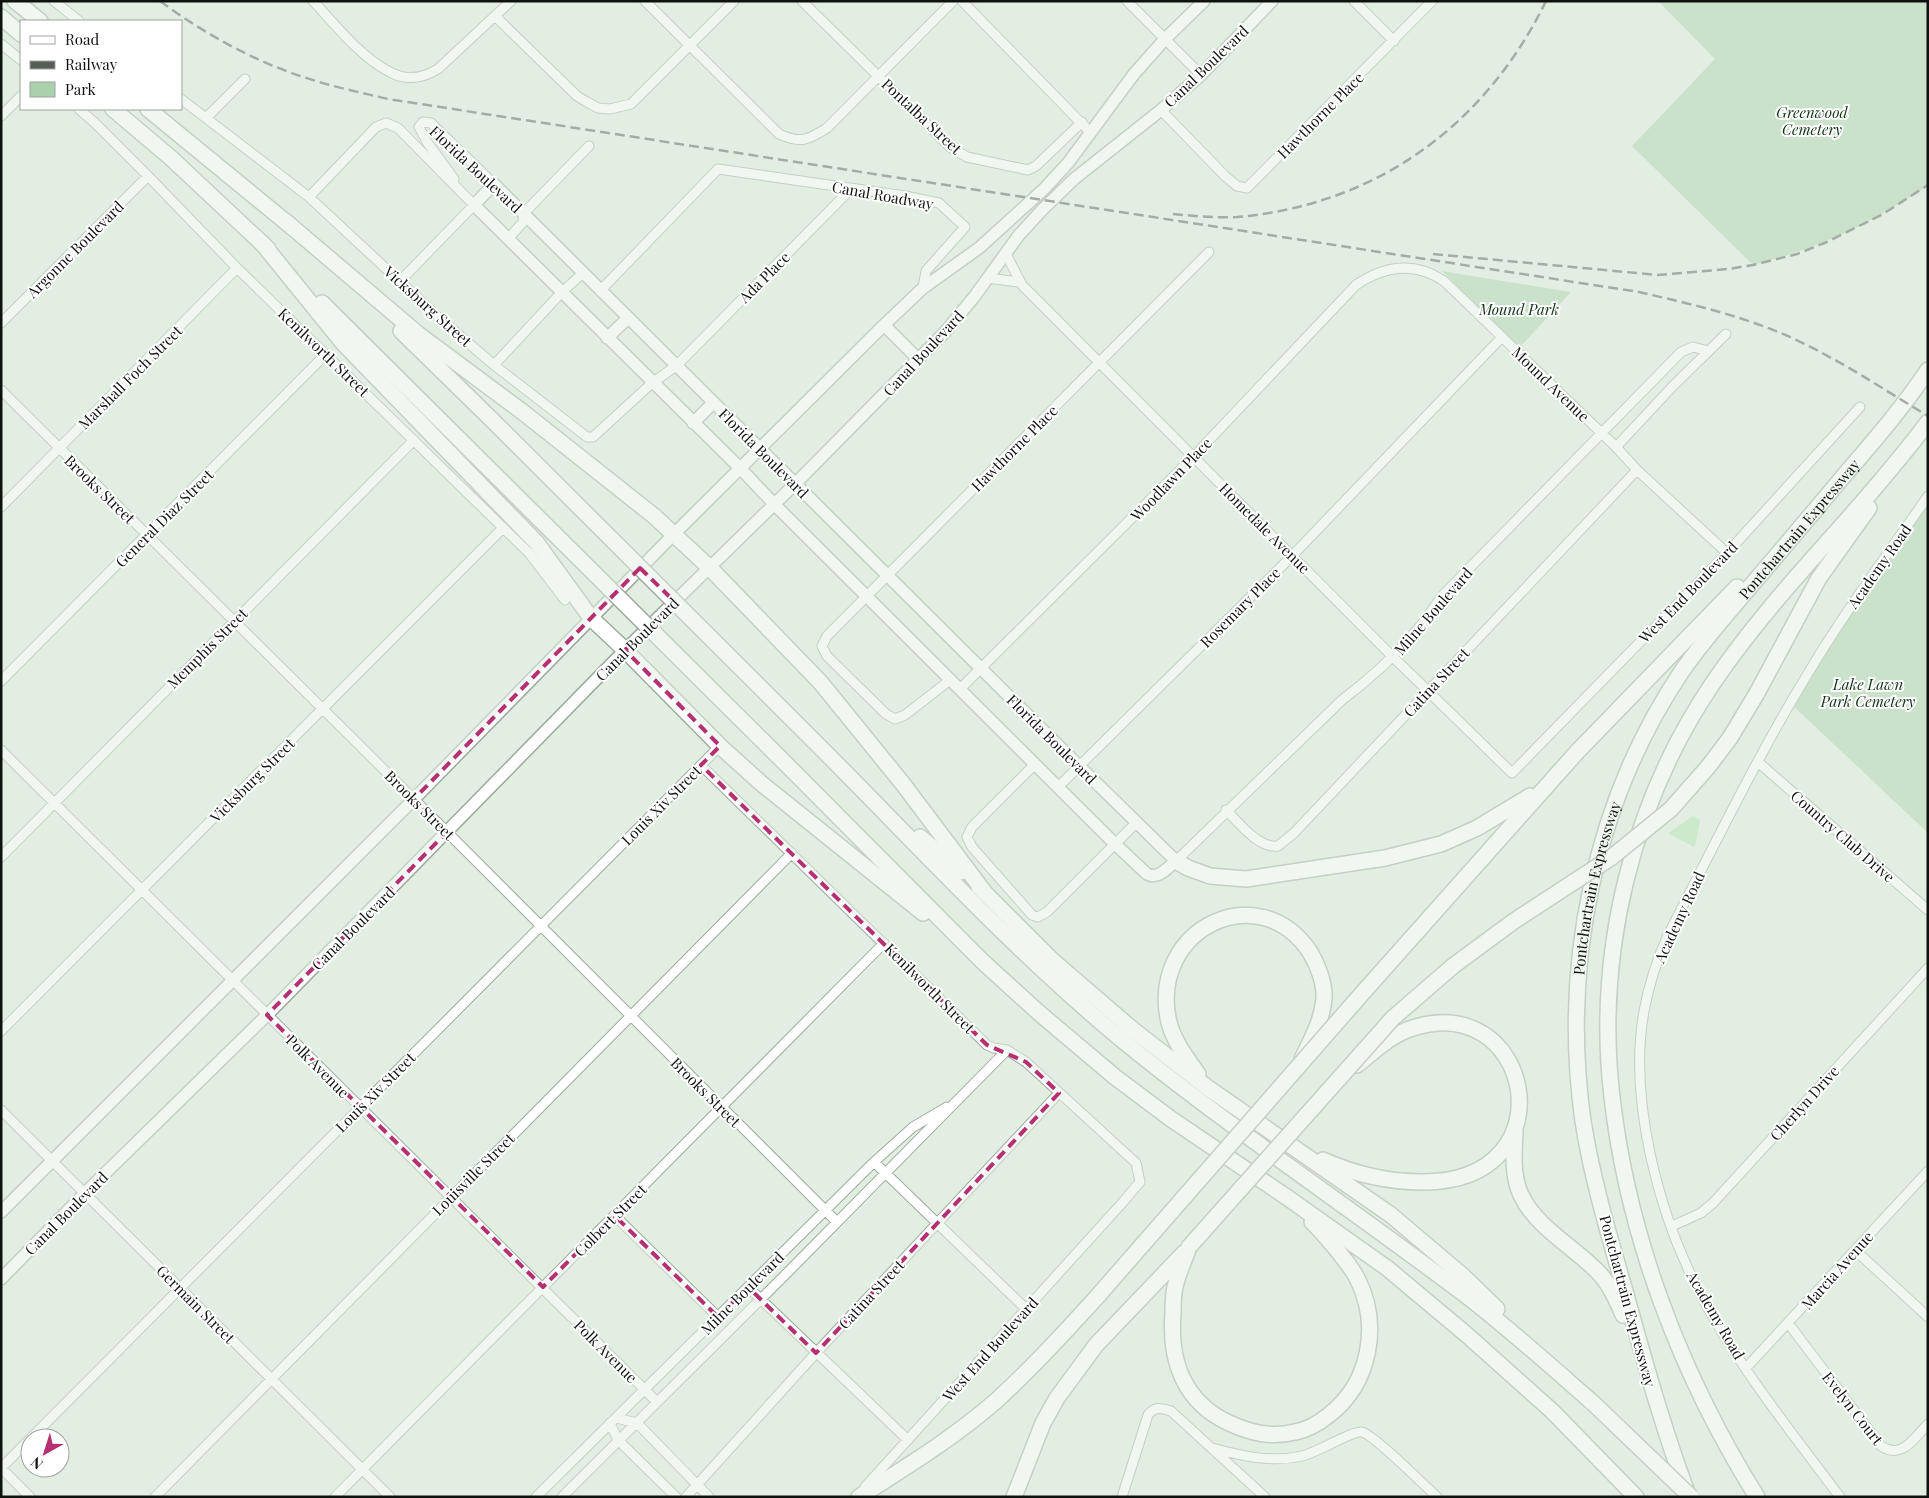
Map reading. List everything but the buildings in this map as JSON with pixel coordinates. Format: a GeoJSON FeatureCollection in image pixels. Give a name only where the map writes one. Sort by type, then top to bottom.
{"type":"FeatureCollection","features":[{"type":"Feature","properties":{"kind":"highway"},"geometry":{"type":"LineString","coordinates":[[15,1],[39,20]]}},
{"type":"Feature","properties":{"kind":"highway"},"geometry":{"type":"LineString","coordinates":[[1,18],[20,33]]}},
{"type":"Feature","properties":{"kind":"highway"},"geometry":{"type":"LineString","coordinates":[[114,110],[198,182],[262,243],[982,961],[1038,1012],[1115,1077],[1171,1119],[1387,1268],[1468,1335],[1552,1411],[1636,1497]]}},
{"type":"Feature","properties":{"kind":"highway"},"geometry":{"type":"LineString","coordinates":[[149,110],[285,220],[418,334],[531,418],[674,534],[710,568],[822,683],[985,893]]}},
{"type":"Feature","properties":{"kind":"highway"},"geometry":{"type":"LineString","coordinates":[[285,220],[489,418],[1055,982],[1090,1013],[1187,1091],[1474,1302],[1534,1351],[1592,1403]]}},
{"type":"Feature","properties":{"kind":"highway"},"geometry":{"type":"LineString","coordinates":[[262,243],[343,343],[536,542],[591,618],[720,746],[762,784],[982,961]]}},
{"type":"Feature","properties":{"kind":"highway","name":"Pontchartrain Expressway"},"geometry":{"type":"LineString","coordinates":[[1689,1497],[1649,1380],[1589,1155],[1583,1119],[1577,1055],[1577,994],[1579,962],[1589,898],[1603,843],[1621,786],[1660,706],[1683,670],[1703,643],[1886,427],[1928,370]]}},
{"type":"Feature","properties":{"kind":"highway","name":"Pontchartrain Expressway"},"geometry":{"type":"LineString","coordinates":[[1757,1497],[1721,1436],[1696,1385],[1655,1282],[1638,1226],[1619,1150],[1611,1094],[1608,1006],[1612,959],[1620,906],[1628,868],[1644,820],[1665,768],[1711,685],[1732,655],[1893,466],[1928,422]]}},
{"type":"Feature","properties":{"kind":"highway"},"geometry":{"type":"LineString","coordinates":[[1014,1497],[1043,1423],[1057,1398],[1096,1345],[1189,1247],[1393,1018],[1453,966],[1514,921],[1612,857],[1642,834],[1671,809],[1708,767],[1730,738],[1757,693],[1819,578],[1868,510],[1893,466]]}},
{"type":"Feature","properties":{"kind":"highway"},"geometry":{"type":"LineString","coordinates":[[858,1497],[908,1465],[996,1400],[1044,1354],[1096,1298],[1301,1061],[1547,784],[1715,610],[1787,532],[1848,472]]}},
{"type":"Feature","properties":{"kind":"highway"},"geometry":{"type":"LineString","coordinates":[[850,778],[985,893],[1092,997],[1208,1088],[1398,1221],[1463,1276],[1689,1497]]}},
{"type":"Feature","properties":{"kind":"highway"},"geometry":{"type":"LineString","coordinates":[[1176,861],[1188,868],[1210,876],[1246,879],[1385,858],[1441,844],[1477,828],[1519,804],[1547,784]]}},
{"type":"Feature","properties":{"kind":"highway"},"geometry":{"type":"LineString","coordinates":[[1208,1088],[1181,1050],[1168,1019],[1166,993],[1173,961],[1180,949],[1194,934],[1220,920],[1235,916],[1249,916],[1266,918],[1281,924],[1294,933],[1316,961],[1324,998],[1319,1025],[1301,1061]]}},
{"type":"Feature","properties":{"kind":"highway"},"geometry":{"type":"LineString","coordinates":[[1339,1080],[1390,1040],[1406,1030],[1432,1023],[1449,1022],[1466,1025],[1492,1040],[1509,1061],[1518,1088],[1519,1109],[1515,1130],[1514,1172],[1519,1192],[1527,1207],[1545,1226],[1600,1273],[1634,1340],[1649,1380]]}},
{"type":"Feature","properties":{"kind":"highway"},"geometry":{"type":"LineString","coordinates":[[1290,1144],[1337,1166],[1377,1178],[1404,1182],[1433,1182],[1460,1178],[1480,1169],[1497,1157],[1515,1130]]}},
{"type":"Feature","properties":{"kind":"highway"},"geometry":{"type":"LineString","coordinates":[[1189,1247],[1176,1284],[1172,1332],[1176,1361],[1186,1386],[1208,1410],[1247,1431],[1266,1436],[1296,1432],[1308,1428],[1324,1419],[1346,1400],[1364,1367],[1368,1349],[1369,1317],[1366,1302],[1357,1278],[1315,1225],[1288,1198]]}},
{"type":"Feature","properties":{"kind":"main road"},"geometry":{"type":"LineString","coordinates":[[1,1212],[414,799],[674,534],[884,326],[923,288],[979,248],[1012,219],[1068,163],[1134,74],[1165,39],[1204,1]]}},
{"type":"Feature","properties":{"kind":"main road","name":"Canal Boulevard"},"geometry":{"type":"LineString","coordinates":[[1,1279],[85,1193],[267,1015],[625,650],[796,483],[945,332],[1006,254],[1018,235],[1074,178],[1161,110],[1201,75],[1272,1]]}},
{"type":"Feature","properties":{"kind":"main road"},"geometry":{"type":"LineString","coordinates":[[474,205],[494,184]]}},
{"type":"Feature","properties":{"kind":"main road","name":"Florida Boulevard"},"geometry":{"type":"LineString","coordinates":[[494,184],[1176,861]]}},
{"type":"Feature","properties":{"kind":"main road","name":"Florida Boulevard"},"geometry":{"type":"LineString","coordinates":[[474,205],[741,469],[1115,844],[1152,877]]}},
{"type":"Feature","properties":{"kind":"main road"},"geometry":{"type":"LineString","coordinates":[[607,338],[628,318]]}},
{"type":"Feature","properties":{"kind":"main road"},"geometry":{"type":"LineString","coordinates":[[884,326],[918,359]]}},
{"type":"Feature","properties":{"kind":"main road"},"geometry":{"type":"LineString","coordinates":[[693,423],[713,402]]}},
{"type":"Feature","properties":{"kind":"main road","name":"Milne Boulevard"},"geometry":{"type":"LineString","coordinates":[[1152,877],[1176,861]]}},
{"type":"Feature","properties":{"kind":"street"},"geometry":{"type":"LineString","coordinates":[[54,1],[78,20]]}},
{"type":"Feature","properties":{"kind":"street"},"geometry":{"type":"LineString","coordinates":[[313,1],[364,54],[389,72],[418,78],[438,69],[511,1]]}},
{"type":"Feature","properties":{"kind":"street"},"geometry":{"type":"LineString","coordinates":[[645,1],[779,134],[796,140],[806,140],[815,136],[832,123],[953,1]]}},
{"type":"Feature","properties":{"kind":"street"},"geometry":{"type":"LineString","coordinates":[[496,17],[578,96],[598,108],[610,109],[631,104],[734,1]]}},
{"type":"Feature","properties":{"kind":"street","name":"Pontalba Street"},"geometry":{"type":"LineString","coordinates":[[802,1],[950,147],[967,157],[1028,170],[1036,166],[1082,122]]}},
{"type":"Feature","properties":{"kind":"street"},"geometry":{"type":"LineString","coordinates":[[962,1],[1091,132]]}},
{"type":"Feature","properties":{"kind":"street"},"geometry":{"type":"LineString","coordinates":[[1127,1],[1201,75]]}},
{"type":"Feature","properties":{"kind":"street"},"geometry":{"type":"LineString","coordinates":[[1354,1],[1394,40]]}},
{"type":"Feature","properties":{"kind":"street","name":"Hawthorne Place"},"geometry":{"type":"LineString","coordinates":[[1161,110],[1237,186],[1248,188],[1432,1]]}},
{"type":"Feature","properties":{"kind":"street"},"geometry":{"type":"LineString","coordinates":[[1,44],[20,59]]}},
{"type":"Feature","properties":{"kind":"street"},"geometry":{"type":"LineString","coordinates":[[206,118],[245,79]]}},
{"type":"Feature","properties":{"kind":"street"},"geometry":{"type":"LineString","coordinates":[[1,116],[20,97]]}},
{"type":"Feature","properties":{"kind":"street","name":"Vicksburg Street"},"geometry":{"type":"LineString","coordinates":[[182,101],[309,197],[438,317],[494,365],[587,437],[593,437],[652,383],[676,366]]}},
{"type":"Feature","properties":{"kind":"street","name":"Kenilworth Street"},"geometry":{"type":"LineString","coordinates":[[80,110],[148,176],[237,268],[530,553],[565,600]]}},
{"type":"Feature","properties":{"kind":"street","name":"Florida Boulevard"},"geometry":{"type":"LineString","coordinates":[[474,205],[427,142],[419,127],[423,122],[431,123],[494,184]]}},
{"type":"Feature","properties":{"kind":"street","name":"Florida Boulevard"},"geometry":{"type":"LineString","coordinates":[[309,197],[376,127],[386,123],[398,128],[474,205]]}},
{"type":"Feature","properties":{"kind":"street"},"geometry":{"type":"LineString","coordinates":[[508,239],[523,222],[524,213],[589,146]]}},
{"type":"Feature","properties":{"kind":"street","name":"Canal Roadway"},"geometry":{"type":"LineString","coordinates":[[600,290],[718,169],[905,196],[939,203],[965,227],[926,271],[923,288]]}},
{"type":"Feature","properties":{"kind":"street","name":"Argonne Boulevard"},"geometry":{"type":"LineString","coordinates":[[1,323],[148,176]]}},
{"type":"Feature","properties":{"kind":"street","name":"Ada Place"},"geometry":{"type":"LineString","coordinates":[[676,366],[851,188]]}},
{"type":"Feature","properties":{"kind":"street"},"geometry":{"type":"LineString","coordinates":[[400,281],[474,205]]}},
{"type":"Feature","properties":{"kind":"street","name":"Hawthorne Place"},"geometry":{"type":"LineString","coordinates":[[950,680],[905,715],[895,719],[886,714],[827,656],[822,646],[827,636],[866,596],[1209,252]]}},
{"type":"Feature","properties":{"kind":"street","name":"Homedale Avenue"},"geometry":{"type":"LineString","coordinates":[[1006,254],[1019,282],[1393,657],[1512,773]]}},
{"type":"Feature","properties":{"kind":"street","name":"Marshall Foch Street"},"geometry":{"type":"LineString","coordinates":[[1,506],[237,268]]}},
{"type":"Feature","properties":{"kind":"street","name":"Mound Avenue"},"geometry":{"type":"LineString","coordinates":[[1356,285],[1370,275],[1384,270],[1416,269],[1435,275],[1457,292],[1502,338],[1616,447],[1636,470],[1727,553]]}},
{"type":"Feature","properties":{"kind":"street"},"geometry":{"type":"LineString","coordinates":[[494,365],[562,292],[583,273]]}},
{"type":"Feature","properties":{"kind":"street"},"geometry":{"type":"LineString","coordinates":[[987,278],[1019,282]]}},
{"type":"Feature","properties":{"kind":"street","name":"Woodlawn Place"},"geometry":{"type":"LineString","coordinates":[[960,689],[1194,456],[1356,285]]}},
{"type":"Feature","properties":{"kind":"street"},"geometry":{"type":"LineString","coordinates":[[1616,447],[1726,334]]}},
{"type":"Feature","properties":{"kind":"street","name":"Rosemary Place"},"geometry":{"type":"LineString","coordinates":[[1058,787],[1293,555],[1502,338]]}},
{"type":"Feature","properties":{"kind":"street","name":"Milne Boulevard"},"geometry":{"type":"LineString","coordinates":[[1176,861],[1226,810],[1342,700],[1370,679],[1393,657],[1444,594],[1681,352],[1693,347],[1708,351]]}},
{"type":"Feature","properties":{"kind":"street","name":"General Diaz Street"},"geometry":{"type":"LineString","coordinates":[[1,681],[326,354]]}},
{"type":"Feature","properties":{"kind":"street","name":"Brooks Street"},"geometry":{"type":"LineString","coordinates":[[1,390],[233,622],[448,832],[837,1222]]}},
{"type":"Feature","properties":{"kind":"street","name":"West End Boulevard"},"geometry":{"type":"LineString","coordinates":[[1512,773],[1727,553],[1860,407]]}},
{"type":"Feature","properties":{"kind":"street","name":"Memphis Street"},"geometry":{"type":"LineString","coordinates":[[1,857],[414,440]]}},
{"type":"Feature","properties":{"kind":"street","name":"Catina Street"},"geometry":{"type":"LineString","coordinates":[[1226,810],[1262,842],[1278,846],[1294,833],[1636,470]]}},
{"type":"Feature","properties":{"kind":"street","name":"Academy Road"},"geometry":{"type":"LineString","coordinates":[[1840,1497],[1746,1368],[1700,1295],[1672,1226],[1652,1157],[1641,1099],[1641,1040],[1644,1011],[1651,981],[1668,935],[1758,762],[1808,674],[1847,612],[1928,496]]}},
{"type":"Feature","properties":{"kind":"street","name":"Vicksburg Street"},"geometry":{"type":"LineString","coordinates":[[1,1032],[503,528]]}},
{"type":"Feature","properties":{"kind":"street","name":"Louis Xiv Street"},"geometry":{"type":"LineString","coordinates":[[41,1428],[720,746]]}},
{"type":"Feature","properties":{"kind":"street","name":"Polk Avenue"},"geometry":{"type":"LineString","coordinates":[[1,750],[657,1402]]}},
{"type":"Feature","properties":{"kind":"street","name":"Country Club Drive"},"geometry":{"type":"LineString","coordinates":[[1758,762],[1928,910]]}},
{"type":"Feature","properties":{"kind":"street"},"geometry":{"type":"LineString","coordinates":[[1035,764],[972,827],[967,837],[972,847],[1027,911],[1038,917],[1047,912],[1137,822]]}},
{"type":"Feature","properties":{"kind":"street","name":"Kenilworth Street"},"geometry":{"type":"LineString","coordinates":[[701,765],[987,1044],[994,1048],[1007,1050],[1026,1062],[1136,1163],[1140,1182],[1123,1202]]}},
{"type":"Feature","properties":{"kind":"street","name":"Louisville Street"},"geometry":{"type":"LineString","coordinates":[[155,1497],[792,853]]}},
{"type":"Feature","properties":{"kind":"street","name":"Colbert Street"},"geometry":{"type":"LineString","coordinates":[[335,1497],[884,943]]}},
{"type":"Feature","properties":{"kind":"street","name":"Cherlyn Drive"},"geometry":{"type":"LineString","coordinates":[[1672,1226],[1701,1213],[1713,1202],[1928,968]]}},
{"type":"Feature","properties":{"kind":"street","name":"Milne Boulevard"},"geometry":{"type":"LineString","coordinates":[[562,1497],[1007,1050]]}},
{"type":"Feature","properties":{"kind":"street","name":"Catina Street"},"geometry":{"type":"LineString","coordinates":[[686,1497],[816,1353],[1059,1093]]}},
{"type":"Feature","properties":{"kind":"street","name":"Milne Boulevard"},"geometry":{"type":"LineString","coordinates":[[536,1497],[874,1162],[913,1127],[957,1101]]}},
{"type":"Feature","properties":{"kind":"street","name":"Germain Street"},"geometry":{"type":"LineString","coordinates":[[1,1110],[390,1497]]}},
{"type":"Feature","properties":{"kind":"street"},"geometry":{"type":"LineString","coordinates":[[874,1162],[1026,1309]]}},
{"type":"Feature","properties":{"kind":"street","name":"Marcia Avenue"},"geometry":{"type":"LineString","coordinates":[[1746,1368],[1928,1171]]}},
{"type":"Feature","properties":{"kind":"street","name":"West End Boulevard"},"geometry":{"type":"LineString","coordinates":[[858,1497],[1123,1202]]}},
{"type":"Feature","properties":{"kind":"street"},"geometry":{"type":"LineString","coordinates":[[614,1215],[718,1316]]}},
{"type":"Feature","properties":{"kind":"street"},"geometry":{"type":"LineString","coordinates":[[1855,1250],[1928,1317]]}},
{"type":"Feature","properties":{"kind":"street"},"geometry":{"type":"LineString","coordinates":[[748,1287],[908,1440]]}},
{"type":"Feature","properties":{"kind":"street","name":"Evelyn Court"},"geometry":{"type":"LineString","coordinates":[[1788,1323],[1881,1446],[1893,1452],[1900,1450],[1928,1424]]}},
{"type":"Feature","properties":{"kind":"street"},"geometry":{"type":"LineString","coordinates":[[1122,1497],[1148,1415],[1156,1408],[1171,1412],[1265,1497]]}},
{"type":"Feature","properties":{"kind":"street"},"geometry":{"type":"LineString","coordinates":[[676,1497],[618,1440],[613,1421],[637,1423],[709,1497]]}},
{"type":"Feature","properties":{"kind":"street"},"geometry":{"type":"LineString","coordinates":[[1212,1448],[1244,1456],[1287,1459],[1305,1456],[1326,1448],[1357,1432],[1363,1432],[1437,1497]]}},
{"type":"Feature","properties":{"kind":"street","name":"Louis Xiv Street"},"geometry":{"type":"LineString","coordinates":[[1,1468],[20,1449]]}},
{"type":"Feature","properties":{"kind":"street"},"geometry":{"type":"LineString","coordinates":[[1,1468],[30,1497]]}},
{"type":"Feature","properties":{"kind":"highlighted area"},"geometry":{"type":"Polygon","coordinates":[[[640,568],[675,602],[625,650],[720,746],[701,765],[987,1045],[1026,1062],[1059,1093],[816,1353],[748,1287],[718,1317],[614,1215],[543,1287],[267,1015],[447,832],[414,799],[640,568]]]}},
{"type":"Feature","properties":{"kind":"green space","name":"Greenwood Cemetery"},"geometry":{"type":"Polygon","coordinates":[[[1658,1],[1928,1],[1928,185],[1878,216],[1844,234],[1809,248],[1753,265],[1632,146],[1715,59],[1658,1]]]}},
{"type":"Feature","properties":{"kind":"green space","name":"Mound Park"},"geometry":{"type":"Polygon","coordinates":[[[1442,271],[1571,292],[1520,347],[1442,271]]]}},
{"type":"Feature","properties":{"kind":"green space","name":"Lake Lawn Park Cemetery"},"geometry":{"type":"Polygon","coordinates":[[[1928,496],[1928,833],[1790,703],[1928,496]]]}},
{"type":"Feature","properties":{"kind":"shaded area"},"geometry":{"type":"Polygon","coordinates":[[[1693,816],[1700,820],[1694,847],[1669,834],[1693,816]]]}},
{"type":"Feature","properties":{"kind":"railway"},"geometry":{"type":"LineString","coordinates":[[160,1],[214,37],[273,66],[322,83],[388,99],[1639,292],[1698,306],[1774,330],[1844,365],[1928,416]]}},
{"type":"Feature","properties":{"kind":"railway"},"geometry":{"type":"LineString","coordinates":[[1173,214],[1237,217],[1288,209],[1335,196],[1380,176],[1421,151],[1458,121],[1492,86],[1521,46],[1546,1]]}},
{"type":"Feature","properties":{"kind":"railway"},"geometry":{"type":"LineString","coordinates":[[1433,254],[1658,275],[1728,269],[1797,254],[1827,242],[1883,214],[1928,185]]}}]}
